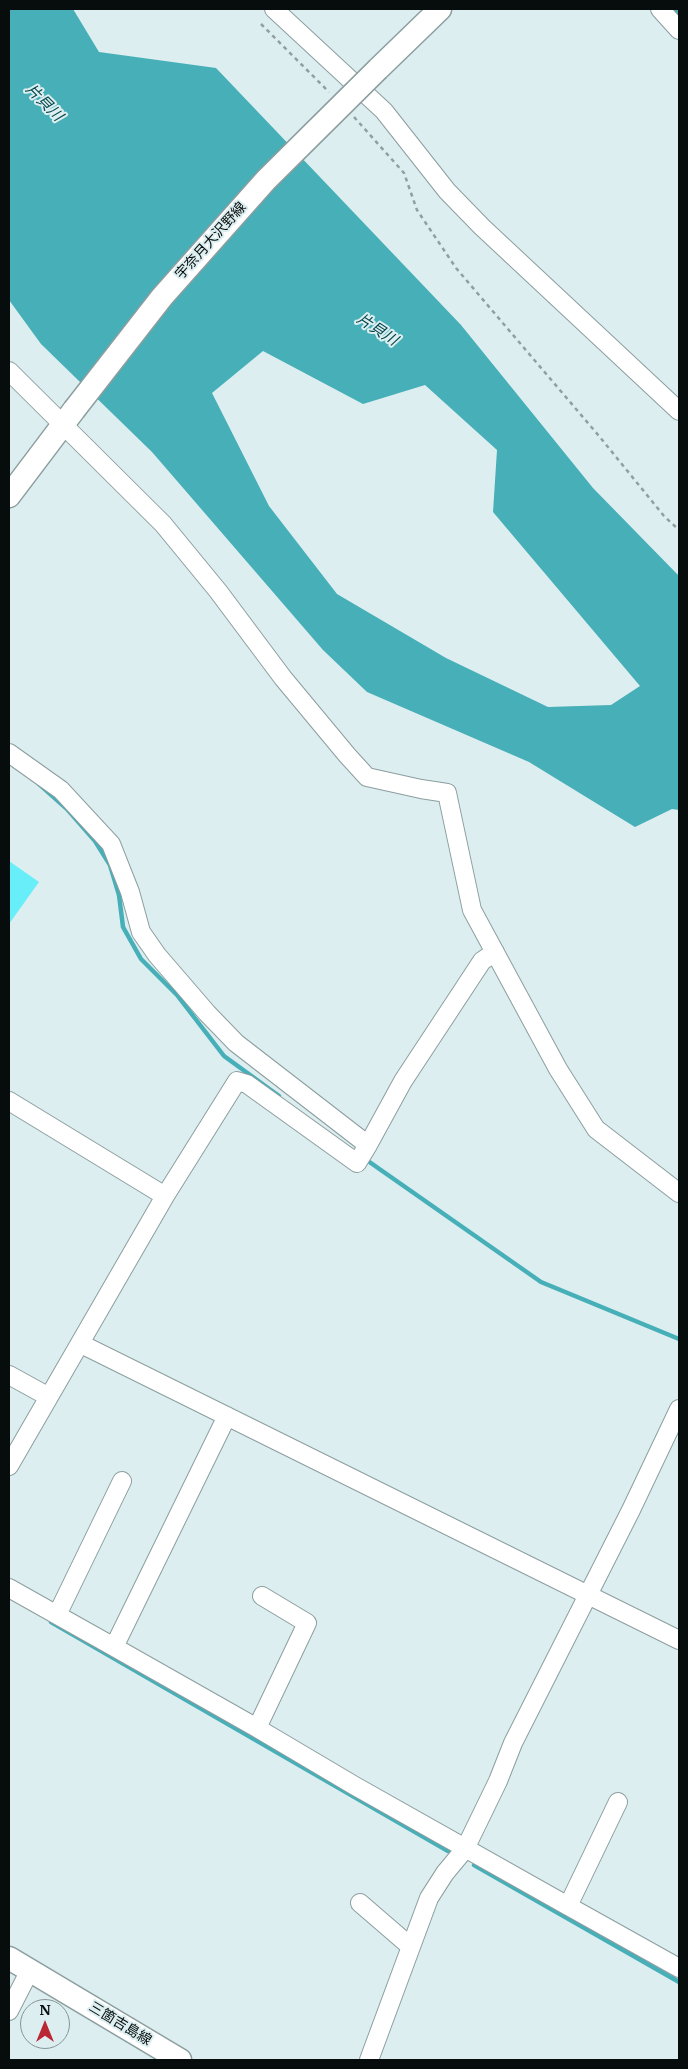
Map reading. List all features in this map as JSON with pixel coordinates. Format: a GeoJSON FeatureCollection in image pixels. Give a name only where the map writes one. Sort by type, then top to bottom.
{"type":"FeatureCollection","features":[{"type":"Feature","properties":{"kind":"main road","name":"宇奈月大沢野線"},"geometry":{"type":"LineString","coordinates":[[9,496],[162,297],[259,187],[440,9]]}},
{"type":"Feature","properties":{"kind":"main road","name":"三箇吉島線"},"geometry":{"type":"LineString","coordinates":[[9,1958],[180,2060]]}},
{"type":"Feature","properties":{"kind":"street"},"geometry":{"type":"LineString","coordinates":[[274,9],[384,111],[447,191],[482,227],[679,411]]}},
{"type":"Feature","properties":{"kind":"street"},"geometry":{"type":"LineString","coordinates":[[660,9],[679,30]]}},
{"type":"Feature","properties":{"kind":"street"},"geometry":{"type":"LineString","coordinates":[[9,371],[69,417],[163,524],[218,591],[283,678],[346,755],[367,777],[421,790],[447,793],[472,910],[558,1069],[596,1129],[679,1194]]}},
{"type":"Feature","properties":{"kind":"street"},"geometry":{"type":"LineString","coordinates":[[9,753],[61,790],[111,844],[130,892],[142,932],[157,955],[207,1013],[236,1043],[368,1145]]}},
{"type":"Feature","properties":{"kind":"street"},"geometry":{"type":"LineString","coordinates":[[9,1466],[165,1196],[237,1080],[248,1084],[357,1162],[403,1081],[482,961],[495,952]]}},
{"type":"Feature","properties":{"kind":"street"},"geometry":{"type":"LineString","coordinates":[[9,1101],[165,1196]]}},
{"type":"Feature","properties":{"kind":"street"},"geometry":{"type":"LineString","coordinates":[[81,1344],[679,1640]]}},
{"type":"Feature","properties":{"kind":"street"},"geometry":{"type":"LineString","coordinates":[[9,1375],[49,1397]]}},
{"type":"Feature","properties":{"kind":"street"},"geometry":{"type":"LineString","coordinates":[[369,2060],[429,1898],[445,1873],[465,1849],[498,1781],[513,1742],[631,1510],[679,1409]]}},
{"type":"Feature","properties":{"kind":"street"},"geometry":{"type":"LineString","coordinates":[[114,1648],[227,1416]]}},
{"type":"Feature","properties":{"kind":"street"},"geometry":{"type":"LineString","coordinates":[[57,1615],[122,1481]]}},
{"type":"Feature","properties":{"kind":"street"},"geometry":{"type":"LineString","coordinates":[[9,1588],[257,1728],[465,1849],[679,1968]]}},
{"type":"Feature","properties":{"kind":"street"},"geometry":{"type":"LineString","coordinates":[[257,1728],[307,1623],[262,1596]]}},
{"type":"Feature","properties":{"kind":"street"},"geometry":{"type":"LineString","coordinates":[[568,1906],[618,1802]]}},
{"type":"Feature","properties":{"kind":"street"},"geometry":{"type":"LineString","coordinates":[[360,1903],[412,1947]]}},
{"type":"Feature","properties":{"kind":"street"},"geometry":{"type":"LineString","coordinates":[[9,2011],[30,1970]]}},
{"type":"Feature","properties":{"kind":"path"},"geometry":{"type":"LineString","coordinates":[[261,24],[336,98]]}},
{"type":"Feature","properties":{"kind":"path"},"geometry":{"type":"LineString","coordinates":[[349,112],[404,173],[417,210],[456,268],[599,436],[664,516],[679,530]]}},
{"type":"Feature","properties":{"kind":"shaded area"},"geometry":{"type":"Polygon","coordinates":[[[9,861],[39,882],[9,924],[9,861]]]}},
{"type":"Feature","properties":{"kind":"water","name":"片貝川"},"geometry":{"type":"Polygon","coordinates":[[[9,9],[73,9],[99,52],[216,68],[461,325],[593,488],[679,576],[679,810],[672,809],[635,827],[529,762],[367,692],[323,650],[152,452],[41,344],[9,300],[9,9]],[[263,351],[212,393],[269,506],[337,594],[446,658],[548,707],[611,705],[640,686],[493,512],[497,450],[425,385],[363,404],[263,351]]]}},
{"type":"Feature","properties":{"kind":"waterway"},"geometry":{"type":"LineString","coordinates":[[675,9],[679,13]]}},
{"type":"Feature","properties":{"kind":"waterway"},"geometry":{"type":"LineString","coordinates":[[39,784],[67,809],[95,841],[110,865],[119,895],[123,927],[141,959],[177,995],[224,1056],[279,1096]]}},
{"type":"Feature","properties":{"kind":"waterway"},"geometry":{"type":"LineString","coordinates":[[368,1161],[541,1282],[679,1339]]}},
{"type":"Feature","properties":{"kind":"waterway"},"geometry":{"type":"LineString","coordinates":[[51,1622],[448,1851]]}},
{"type":"Feature","properties":{"kind":"waterway"},"geometry":{"type":"LineString","coordinates":[[474,1865],[679,1982]]}}]}
